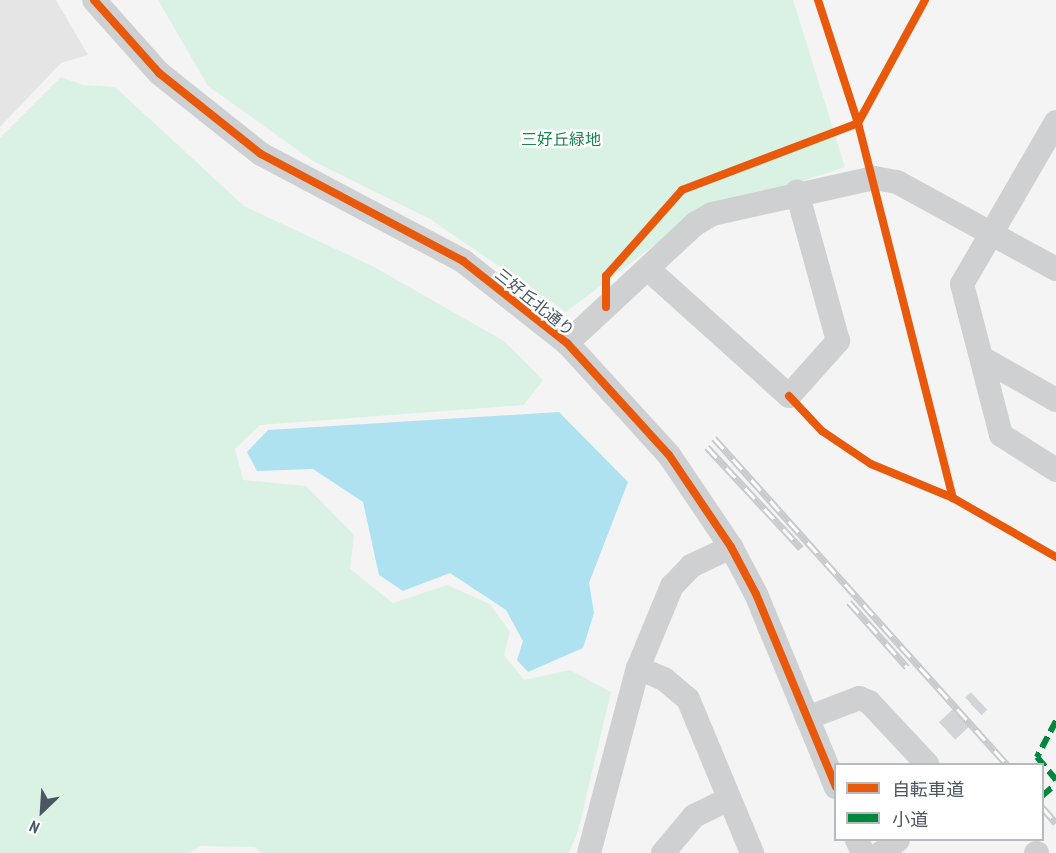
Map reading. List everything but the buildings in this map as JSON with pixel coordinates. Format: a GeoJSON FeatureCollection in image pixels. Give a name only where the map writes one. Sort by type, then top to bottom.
{"type":"FeatureCollection","features":[{"type":"Feature","properties":{"kind":"street","name":"三好丘北通り"},"geometry":{"type":"LineString","coordinates":[[94,0],[159,73],[261,154],[463,261],[567,343],[669,454],[731,547],[756,594],[834,782]]}},
{"type":"Feature","properties":{"kind":"street"},"geometry":{"type":"LineString","coordinates":[[1056,124],[962,284],[1001,435],[1056,470]]}},
{"type":"Feature","properties":{"kind":"street"},"geometry":{"type":"LineString","coordinates":[[567,343],[712,214],[796,192],[874,178],[897,182],[1056,269]]}},
{"type":"Feature","properties":{"kind":"street"},"geometry":{"type":"LineString","coordinates":[[648,269],[789,396],[838,341],[796,192]]}},
{"type":"Feature","properties":{"kind":"street"},"geometry":{"type":"LineString","coordinates":[[982,358],[1056,400]]}},
{"type":"Feature","properties":{"kind":"street"},"geometry":{"type":"LineString","coordinates":[[599,848],[638,668],[672,586],[691,566],[731,547]]}},
{"type":"Feature","properties":{"kind":"street"},"geometry":{"type":"LineString","coordinates":[[638,668],[664,679],[688,699],[752,853]]}},
{"type":"Feature","properties":{"kind":"street"},"geometry":{"type":"LineString","coordinates":[[807,718],[859,698],[869,702],[925,763]]}},
{"type":"Feature","properties":{"kind":"street"},"geometry":{"type":"LineString","coordinates":[[663,853],[694,816],[729,800]]}},
{"type":"Feature","properties":{"kind":"street"},"geometry":{"type":"LineString","coordinates":[[881,853],[896,841]]}},
{"type":"Feature","properties":{"kind":"shaded area"},"geometry":{"type":"Polygon","coordinates":[[[0,0],[56,0],[88,55],[61,63],[0,127],[0,0]]]}},
{"type":"Feature","properties":{"kind":"green space","name":"三好丘緑地"},"geometry":{"type":"Polygon","coordinates":[[[158,0],[793,0],[845,167],[690,218],[566,312],[430,219],[313,161],[208,86],[158,0]]]}},
{"type":"Feature","properties":{"kind":"green space"},"geometry":{"type":"Polygon","coordinates":[[[61,77],[83,85],[115,87],[244,206],[374,267],[504,341],[543,380],[524,405],[260,425],[235,449],[243,480],[306,486],[354,535],[350,569],[393,603],[447,585],[490,604],[510,632],[504,655],[524,680],[570,670],[611,692],[578,831],[569,853],[261,853],[255,847],[201,846],[189,853],[0,853],[0,138],[61,77]]]}},
{"type":"Feature","properties":{"kind":"water"},"geometry":{"type":"Polygon","coordinates":[[[559,412],[628,482],[589,583],[594,613],[583,648],[528,672],[517,660],[523,641],[506,610],[450,573],[403,591],[379,575],[363,502],[313,469],[257,471],[247,452],[268,430],[559,412]]]}},
{"type":"Feature","properties":{"kind":"tunnel"},"geometry":{"type":"LineString","coordinates":[[947,731],[979,701]]}},
{"type":"Feature","properties":{"kind":"railway"},"geometry":{"type":"LineString","coordinates":[[714,438],[1005,763]]}},
{"type":"Feature","properties":{"kind":"railway"},"geometry":{"type":"LineString","coordinates":[[707,447],[801,548]]}},
{"type":"Feature","properties":{"kind":"railway"},"geometry":{"type":"LineString","coordinates":[[849,602],[907,667]]}},
{"type":"Feature","properties":{"kind":"railway"},"geometry":{"type":"LineString","coordinates":[[1044,809],[1056,823]]}},
{"type":"Feature","properties":{"kind":"marked path"},"geometry":{"type":"LineString","coordinates":[[1042,763],[1037,757],[1056,721]]}},
{"type":"Feature","properties":{"kind":"marked path"},"geometry":{"type":"LineString","coordinates":[[1044,765],[1056,780]]}},
{"type":"Feature","properties":{"kind":"marked path"},"geometry":{"type":"LineString","coordinates":[[1044,794],[1056,784]]}},
{"type":"Feature","properties":{"kind":"cycle path"},"geometry":{"type":"LineString","coordinates":[[94,0],[159,73],[261,154],[463,261],[567,343],[669,455],[731,547],[756,594],[834,782]]}},
{"type":"Feature","properties":{"kind":"cycle path"},"geometry":{"type":"LineString","coordinates":[[818,0],[858,123],[953,498],[1056,557]]}},
{"type":"Feature","properties":{"kind":"cycle path"},"geometry":{"type":"LineString","coordinates":[[606,307],[606,276],[682,190],[858,123],[925,0]]}},
{"type":"Feature","properties":{"kind":"cycle path"},"geometry":{"type":"LineString","coordinates":[[789,396],[822,431],[871,464],[953,498]]}}]}
